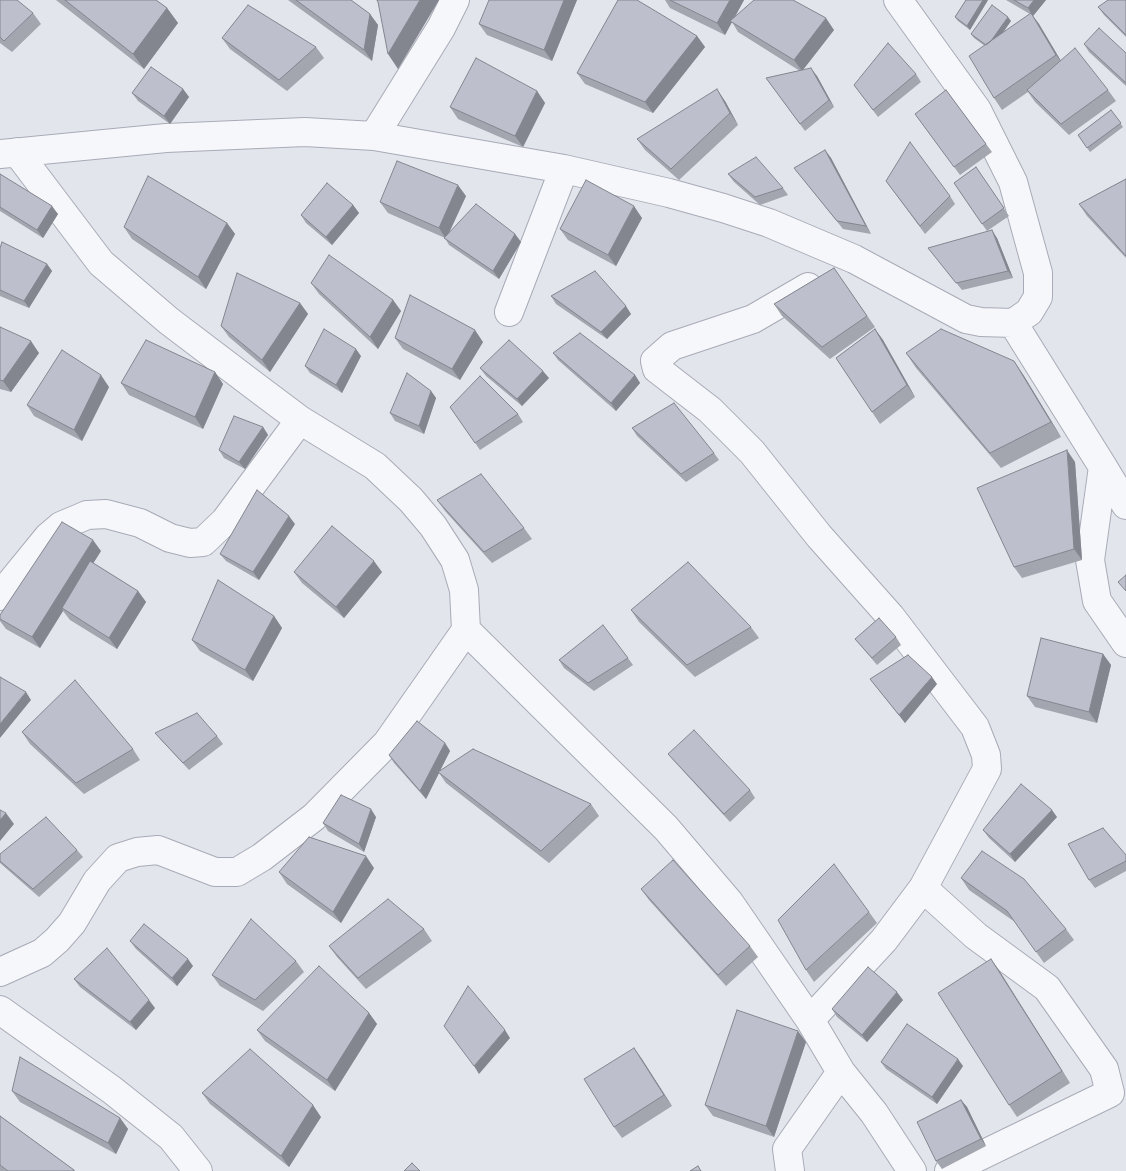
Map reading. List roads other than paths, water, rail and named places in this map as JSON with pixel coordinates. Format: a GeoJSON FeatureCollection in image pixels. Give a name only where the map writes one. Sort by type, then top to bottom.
{"type":"FeatureCollection","features":[{"type":"Feature","properties":{"kind":"street"},"geometry":{"type":"LineString","coordinates":[[374,136],[441,28],[455,0]]}},
{"type":"Feature","properties":{"kind":"street"},"geometry":{"type":"LineString","coordinates":[[8,153],[166,138],[305,132],[374,136],[564,170],[669,193],[723,208],[770,223],[854,259],[966,319],[981,322],[1013,323],[1029,312],[1038,297],[1038,273],[1012,182],[977,110],[898,0]]}},
{"type":"Feature","properties":{"kind":"street"},"geometry":{"type":"LineString","coordinates":[[0,972],[42,954],[57,940],[72,923],[97,881],[118,858],[137,852],[158,850],[215,872],[237,872],[262,857],[314,817],[386,743],[466,630],[464,590],[457,568],[432,526],[411,500],[375,466],[300,420],[169,321],[101,263],[8,153]]}},
{"type":"Feature","properties":{"kind":"street"},"geometry":{"type":"LineString","coordinates":[[509,312],[564,170]]}},
{"type":"Feature","properties":{"kind":"street"},"geometry":{"type":"LineString","coordinates":[[810,1020],[884,940],[923,888],[987,770],[986,755],[975,727],[891,617],[819,536],[752,452],[710,410],[656,369],[655,361],[672,346],[753,319],[854,259]]}},
{"type":"Feature","properties":{"kind":"street"},"geometry":{"type":"LineString","coordinates":[[1013,323],[1126,505]]}},
{"type":"Feature","properties":{"kind":"street"},"geometry":{"type":"LineString","coordinates":[[0,596],[48,537],[61,526],[87,515],[106,514],[140,523],[183,542],[203,542],[225,521],[300,420]]}},
{"type":"Feature","properties":{"kind":"street"},"geometry":{"type":"LineString","coordinates":[[1104,467],[1090,560],[1097,601],[1126,643]]}},
{"type":"Feature","properties":{"kind":"street"},"geometry":{"type":"LineString","coordinates":[[466,630],[666,828],[729,902],[810,1020],[841,1072],[874,1113],[912,1171]]}},
{"type":"Feature","properties":{"kind":"street"},"geometry":{"type":"LineString","coordinates":[[923,888],[976,936],[1047,988],[1104,1069],[1110,1093],[949,1171]]}},
{"type":"Feature","properties":{"kind":"street"},"geometry":{"type":"LineString","coordinates":[[0,1010],[112,1090],[171,1137],[198,1171]]}},
{"type":"Feature","properties":{"kind":"street"},"geometry":{"type":"LineString","coordinates":[[790,1171],[788,1149],[841,1072]]}}]}
